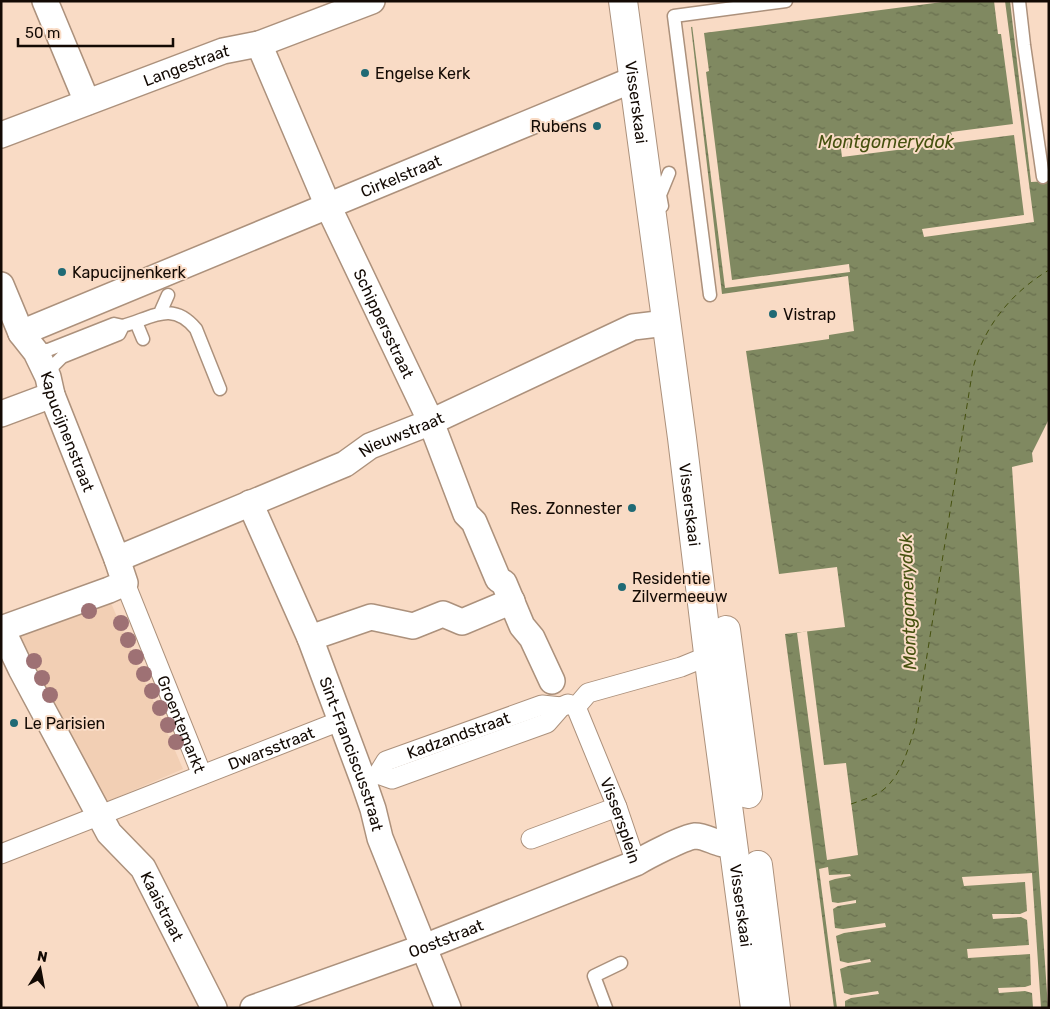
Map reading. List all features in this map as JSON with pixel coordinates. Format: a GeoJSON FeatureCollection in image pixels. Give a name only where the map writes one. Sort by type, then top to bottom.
{"type":"FeatureCollection","features":[{"type":"Feature","properties":{"kind":"street"},"geometry":{"type":"LineString","coordinates":[[45,1],[87,102]]}},
{"type":"Feature","properties":{"kind":"street","name":"Langestraat"},"geometry":{"type":"LineString","coordinates":[[1,135],[223,51],[259,44],[335,8],[372,1]]}},
{"type":"Feature","properties":{"kind":"street","name":"Visserskaai"},"geometry":{"type":"LineString","coordinates":[[623,1],[632,80],[677,322],[682,438],[708,656],[755,1008]]}},
{"type":"Feature","properties":{"kind":"street","name":"Schippersstraat"},"geometry":{"type":"LineString","coordinates":[[259,44],[328,206],[431,422],[466,514],[474,522],[498,579],[504,583],[522,626],[532,638],[552,681],[569,707]]}},
{"type":"Feature","properties":{"kind":"street","name":"Cirkelstraat"},"geometry":{"type":"LineString","coordinates":[[28,342],[166,293],[328,206],[632,80]]}},
{"type":"Feature","properties":{"kind":"street","name":"Kapucijnenstraat"},"geometry":{"type":"LineString","coordinates":[[1,285],[50,386],[125,583]]}},
{"type":"Feature","properties":{"kind":"street","name":"Nieuwstraat"},"geometry":{"type":"LineString","coordinates":[[117,559],[250,503],[341,454],[370,446],[431,422],[633,327],[677,322]]}},
{"type":"Feature","properties":{"kind":"street"},"geometry":{"type":"LineString","coordinates":[[1,414],[50,386]]}},
{"type":"Feature","properties":{"kind":"street","name":"Sint-Franciscusstraat"},"geometry":{"type":"LineString","coordinates":[[250,503],[310,638],[340,721],[370,777],[373,809],[380,838],[448,1008]]}},
{"type":"Feature","properties":{"kind":"street"},"geometry":{"type":"LineString","coordinates":[[99,816],[1,629],[125,583]]}},
{"type":"Feature","properties":{"kind":"street","name":"Groentemarkt"},"geometry":{"type":"LineString","coordinates":[[1,854],[202,775],[125,583]]}},
{"type":"Feature","properties":{"kind":"street"},"geometry":{"type":"LineString","coordinates":[[310,638],[371,617],[412,626],[443,614],[462,622],[512,601]]}},
{"type":"Feature","properties":{"kind":"street"},"geometry":{"type":"LineString","coordinates":[[726,630],[748,794]]}},
{"type":"Feature","properties":{"kind":"street"},"geometry":{"type":"LineString","coordinates":[[569,707],[588,693],[682,667],[708,656]]}},
{"type":"Feature","properties":{"kind":"street","name":"Kadzandstraat"},"geometry":{"type":"LineString","coordinates":[[370,777],[386,760],[542,705],[569,707]]}},
{"type":"Feature","properties":{"kind":"street","name":"Vissersplein"},"geometry":{"type":"LineString","coordinates":[[569,707],[617,807],[636,863],[653,852],[694,836],[727,845],[734,844]]}},
{"type":"Feature","properties":{"kind":"street","name":"Dwarsstraat"},"geometry":{"type":"LineString","coordinates":[[202,775],[340,721]]}},
{"type":"Feature","properties":{"kind":"street"},"geometry":{"type":"LineString","coordinates":[[531,839],[617,807]]}},
{"type":"Feature","properties":{"kind":"street","name":"Kaaistraat"},"geometry":{"type":"LineString","coordinates":[[99,816],[109,833],[143,868],[214,1008]]}},
{"type":"Feature","properties":{"kind":"street","name":"Ooststraat"},"geometry":{"type":"LineString","coordinates":[[253,1008],[424,946],[636,863]]}},
{"type":"Feature","properties":{"kind":"street","name":"Visserskaai"},"geometry":{"type":"LineString","coordinates":[[758,865],[776,1008]]}},
{"type":"Feature","properties":{"kind":"lane"},"geometry":{"type":"LineString","coordinates":[[710,295],[674,16],[786,1]]}},
{"type":"Feature","properties":{"kind":"lane"},"geometry":{"type":"LineString","coordinates":[[1019,1],[1043,177]]}},
{"type":"Feature","properties":{"kind":"lane"},"geometry":{"type":"LineString","coordinates":[[669,173],[660,195],[672,278]]}},
{"type":"Feature","properties":{"kind":"lane"},"geometry":{"type":"LineString","coordinates":[[28,342],[48,350],[114,324],[123,326],[136,322],[166,293]]}},
{"type":"Feature","properties":{"kind":"lane"},"geometry":{"type":"LineString","coordinates":[[166,293],[170,312],[181,316],[196,329],[220,389]]}},
{"type":"Feature","properties":{"kind":"lane"},"geometry":{"type":"LineString","coordinates":[[136,322],[143,339]]}},
{"type":"Feature","properties":{"kind":"lane"},"geometry":{"type":"LineString","coordinates":[[50,386],[54,365],[62,357],[119,334],[123,326]]}},
{"type":"Feature","properties":{"kind":"lane"},"geometry":{"type":"LineString","coordinates":[[606,1008],[594,976],[621,963]]}},
{"type":"Feature","properties":{"kind":"shaded area"},"geometry":{"type":"Polygon","coordinates":[[[111,603],[183,769],[104,803],[20,635],[111,603]]]}},
{"type":"Feature","properties":{"kind":"water","name":"Montgomerydok"},"geometry":{"type":"Polygon","coordinates":[[[888,1],[1010,1],[1031,182],[1049,181],[1049,419],[1032,453],[1033,462],[1012,467],[1048,1008],[834,1008],[785,634],[845,627],[837,567],[779,574],[746,351],[829,339],[829,335],[854,331],[848,276],[722,294],[691,27],[888,1]]]}},
{"type":"Feature","properties":{"kind":"pier"},"geometry":{"type":"Polygon","coordinates":[[[884,1],[950,1],[704,33],[709,71],[706,72],[732,280],[849,264],[850,272],[725,288],[692,25],[884,1]]]}},
{"type":"Feature","properties":{"kind":"pier","name":"Montgomerydok"},"geometry":{"type":"Polygon","coordinates":[[[994,1],[1005,1],[1034,222],[924,237],[922,229],[1024,215],[1014,135],[842,157],[841,149],[952,135],[951,132],[1013,124],[1001,34],[998,34],[994,1]]]}},
{"type":"Feature","properties":{"kind":"pier"},"geometry":{"type":"Polygon","coordinates":[[[807,631],[824,765],[846,763],[858,855],[827,860],[797,633],[807,631]]]}},
{"type":"Feature","properties":{"kind":"pier"},"geometry":{"type":"Polygon","coordinates":[[[828,867],[829,875],[850,874],[851,876],[829,881],[832,902],[856,900],[856,903],[838,906],[833,909],[835,928],[843,929],[885,923],[886,927],[844,933],[836,936],[840,961],[848,963],[870,959],[871,962],[840,969],[844,993],[851,995],[878,991],[879,994],[851,998],[845,1001],[845,1008],[837,1008],[819,869],[828,867]]]}},
{"type":"Feature","properties":{"kind":"pier"},"geometry":{"type":"Polygon","coordinates":[[[1032,873],[1041,1008],[1033,1008],[1032,993],[1025,991],[999,993],[998,988],[1031,985],[1030,954],[968,958],[967,949],[1029,945],[1027,920],[1021,917],[993,919],[992,914],[1020,914],[1027,911],[1025,882],[964,886],[962,877],[1032,873]]]}},
{"type":"Feature","properties":{"kind":"ferry route"},"geometry":{"type":"LineString","coordinates":[[851,804],[876,795],[890,784],[904,760],[916,724],[973,368],[978,353],[984,338],[1001,312],[1023,289],[1049,270]]}},
{"type":"Feature","properties":{"kind":"place","name":"Engelse Kerk"},"geometry":{"type":"Point","coordinates":[365,73]}},
{"type":"Feature","properties":{"kind":"place","name":"Rubens"},"geometry":{"type":"Point","coordinates":[597,126]}},
{"type":"Feature","properties":{"kind":"place","name":"Kapucijnenkerk"},"geometry":{"type":"Point","coordinates":[62,272]}},
{"type":"Feature","properties":{"kind":"place","name":"Vistrap"},"geometry":{"type":"Point","coordinates":[773,314]}},
{"type":"Feature","properties":{"kind":"place","name":"Res. Zonnester"},"geometry":{"type":"Point","coordinates":[632,508]}},
{"type":"Feature","properties":{"kind":"place","name":"Residentie Zilvermeeuw"},"geometry":{"type":"Point","coordinates":[622,587]}},
{"type":"Feature","properties":{"kind":"place","name":"Le Parisien"},"geometry":{"type":"Point","coordinates":[14,723]}}]}
